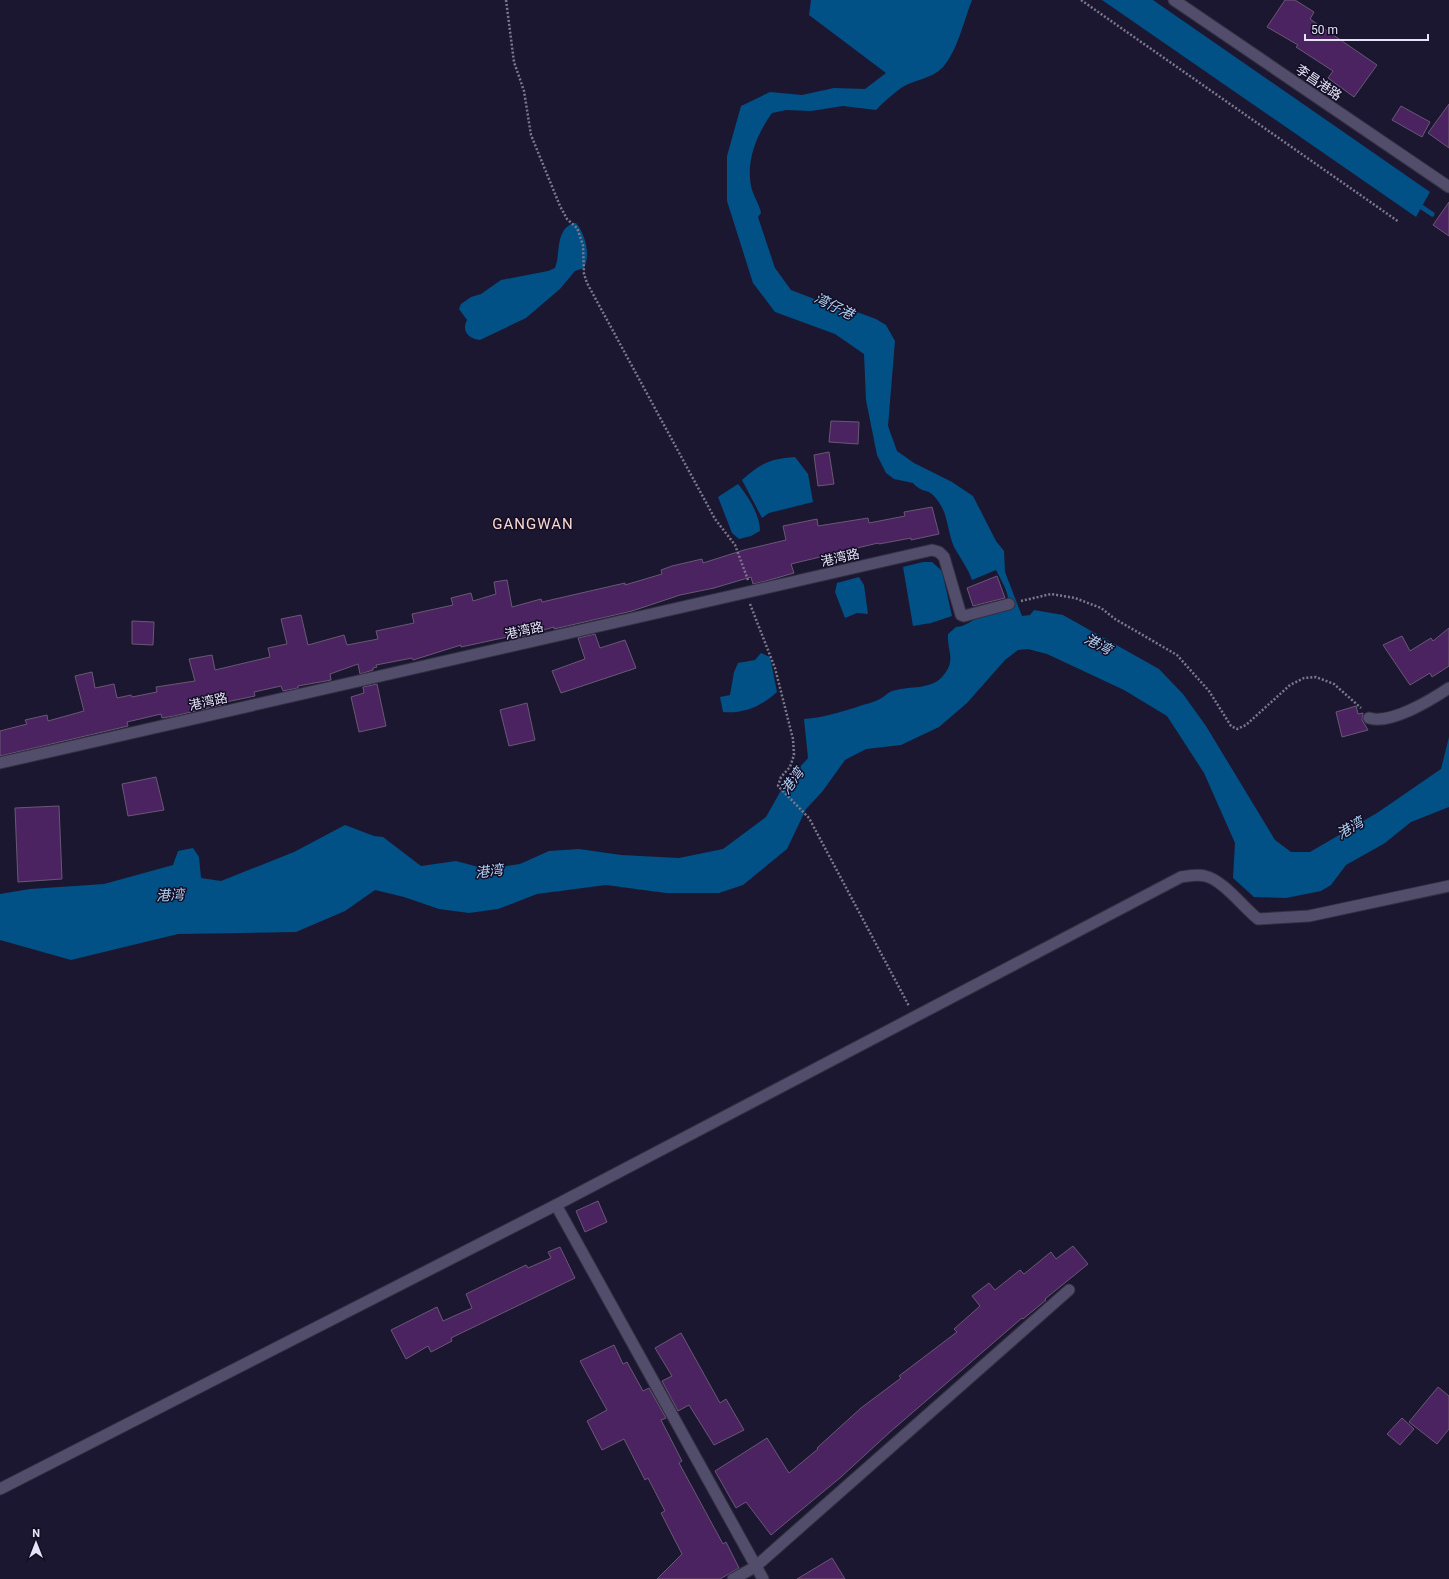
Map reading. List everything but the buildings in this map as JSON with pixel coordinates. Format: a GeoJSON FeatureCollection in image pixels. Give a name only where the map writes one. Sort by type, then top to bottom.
{"type":"FeatureCollection","features":[{"type":"Feature","properties":{"kind":"street","name":"李昌港路"},"geometry":{"type":"LineString","coordinates":[[1174,0],[1449,187]]}},
{"type":"Feature","properties":{"kind":"street","name":"港湾路"},"geometry":{"type":"LineString","coordinates":[[0,763],[746,594],[932,550],[938,552],[944,557],[961,615],[964,616],[1009,604]]}},
{"type":"Feature","properties":{"kind":"street"},"geometry":{"type":"LineString","coordinates":[[1369,718],[1376,721],[1420,706],[1449,688]]}},
{"type":"Feature","properties":{"kind":"street"},"geometry":{"type":"LineString","coordinates":[[0,1489],[556,1205],[1180,877],[1205,875],[1213,879],[1222,885],[1258,919],[1309,916],[1449,886]]}},
{"type":"Feature","properties":{"kind":"street"},"geometry":{"type":"LineString","coordinates":[[556,1205],[763,1579]]}},
{"type":"Feature","properties":{"kind":"street"},"geometry":{"type":"LineString","coordinates":[[733,1579],[755,1567],[1069,1290]]}},
{"type":"Feature","properties":{"kind":"path"},"geometry":{"type":"LineString","coordinates":[[506,0],[514,62],[524,91],[531,135],[560,206],[567,219],[577,228],[583,245],[584,274],[587,283],[715,519],[735,545],[748,581],[746,594],[774,668],[793,739],[794,755],[790,767],[781,777],[778,786],[809,818],[914,1017]]}},
{"type":"Feature","properties":{"kind":"path"},"geometry":{"type":"LineString","coordinates":[[1081,0],[1399,222]]}},
{"type":"Feature","properties":{"kind":"path"},"geometry":{"type":"LineString","coordinates":[[1009,604],[1051,594],[1075,598],[1101,608],[1115,619],[1177,655],[1209,692],[1231,726],[1237,729],[1252,720],[1290,685],[1304,678],[1316,677],[1334,684],[1369,718]]}},
{"type":"Feature","properties":{"kind":"water"},"geometry":{"type":"Polygon","coordinates":[[[811,0],[972,0],[960,36],[952,54],[942,68],[933,75],[901,88],[876,110],[843,106],[811,111],[786,110],[772,113],[757,138],[751,157],[750,176],[752,190],[761,213],[758,217],[775,268],[791,290],[825,303],[876,319],[886,325],[895,341],[888,426],[897,451],[914,463],[952,482],[973,496],[996,541],[1004,551],[1005,572],[1022,616],[1030,615],[1034,610],[1063,615],[1159,669],[1183,694],[1206,726],[1275,840],[1291,852],[1310,852],[1377,813],[1441,769],[1449,737],[1449,807],[1411,822],[1385,843],[1346,865],[1331,885],[1321,891],[1286,898],[1254,897],[1233,878],[1235,843],[1204,773],[1167,716],[1124,690],[1047,654],[1028,649],[1018,650],[1005,660],[967,703],[939,727],[901,745],[866,749],[845,760],[822,792],[806,809],[787,849],[743,885],[719,893],[666,893],[606,885],[537,894],[498,909],[469,913],[439,909],[404,897],[375,890],[345,911],[296,932],[178,934],[71,960],[0,940],[0,894],[30,889],[104,884],[173,865],[178,851],[193,848],[199,857],[201,878],[221,881],[294,852],[345,825],[374,836],[383,837],[421,866],[456,861],[486,869],[520,864],[549,851],[579,849],[621,855],[679,858],[723,849],[766,817],[784,785],[808,758],[804,719],[837,713],[874,702],[896,690],[924,686],[937,681],[947,671],[949,666],[950,656],[948,634],[956,627],[966,624],[982,615],[1008,609],[1009,604],[1007,594],[996,570],[972,580],[951,540],[945,513],[933,495],[918,488],[913,483],[894,479],[886,473],[877,455],[866,400],[864,354],[835,334],[775,312],[753,283],[727,201],[727,156],[741,106],[770,92],[802,95],[834,88],[865,89],[886,73],[809,15],[811,0]]]}},
{"type":"Feature","properties":{"kind":"water"},"geometry":{"type":"Polygon","coordinates":[[[1102,0],[1153,0],[1430,192],[1416,217],[1102,0]]]}},
{"type":"Feature","properties":{"kind":"water"},"geometry":{"type":"Polygon","coordinates":[[[573,223],[576,223],[582,233],[586,245],[587,257],[584,268],[575,271],[560,289],[526,318],[480,340],[469,336],[465,328],[467,320],[459,309],[461,304],[471,297],[481,294],[501,280],[548,271],[555,268],[563,231],[573,223]]]}},
{"type":"Feature","properties":{"kind":"water"},"geometry":{"type":"Polygon","coordinates":[[[795,457],[808,474],[813,502],[769,513],[762,518],[742,480],[766,463],[779,459],[795,457]]]}},
{"type":"Feature","properties":{"kind":"water"},"geometry":{"type":"Polygon","coordinates":[[[738,484],[746,494],[756,512],[760,531],[751,536],[739,539],[732,533],[718,497],[738,484]]]}},
{"type":"Feature","properties":{"kind":"water"},"geometry":{"type":"Polygon","coordinates":[[[923,562],[932,562],[942,571],[952,616],[931,623],[913,626],[903,567],[923,562]]]}},
{"type":"Feature","properties":{"kind":"water"},"geometry":{"type":"Polygon","coordinates":[[[859,577],[864,585],[868,614],[857,613],[845,618],[835,592],[837,583],[859,577]]]}},
{"type":"Feature","properties":{"kind":"water"},"geometry":{"type":"Polygon","coordinates":[[[761,653],[770,657],[777,692],[759,705],[752,708],[738,712],[723,712],[720,697],[730,695],[734,672],[738,663],[755,660],[761,653]]]}},
{"type":"Feature","properties":{"kind":"waterway"},"geometry":{"type":"LineString","coordinates":[[1417,204],[1432,214]]}},
{"type":"Feature","properties":{"kind":"district","name":"GANGWAN"},"geometry":{"type":"Point","coordinates":[533,524]}},
{"type":"Feature","properties":{"kind":"water label","name":"湾仔港"},"geometry":{"type":"Point","coordinates":[834,306]}},
{"type":"Feature","properties":{"kind":"water label","name":"港湾"},"geometry":{"type":"Point","coordinates":[1098,644]}},
{"type":"Feature","properties":{"kind":"water label","name":"港湾"},"geometry":{"type":"Point","coordinates":[792,781]}},
{"type":"Feature","properties":{"kind":"water label","name":"港湾"},"geometry":{"type":"Point","coordinates":[1350,828]}},
{"type":"Feature","properties":{"kind":"water label","name":"港湾"},"geometry":{"type":"Point","coordinates":[489,871]}},
{"type":"Feature","properties":{"kind":"water label","name":"港湾"},"geometry":{"type":"Point","coordinates":[170,895]}}]}
